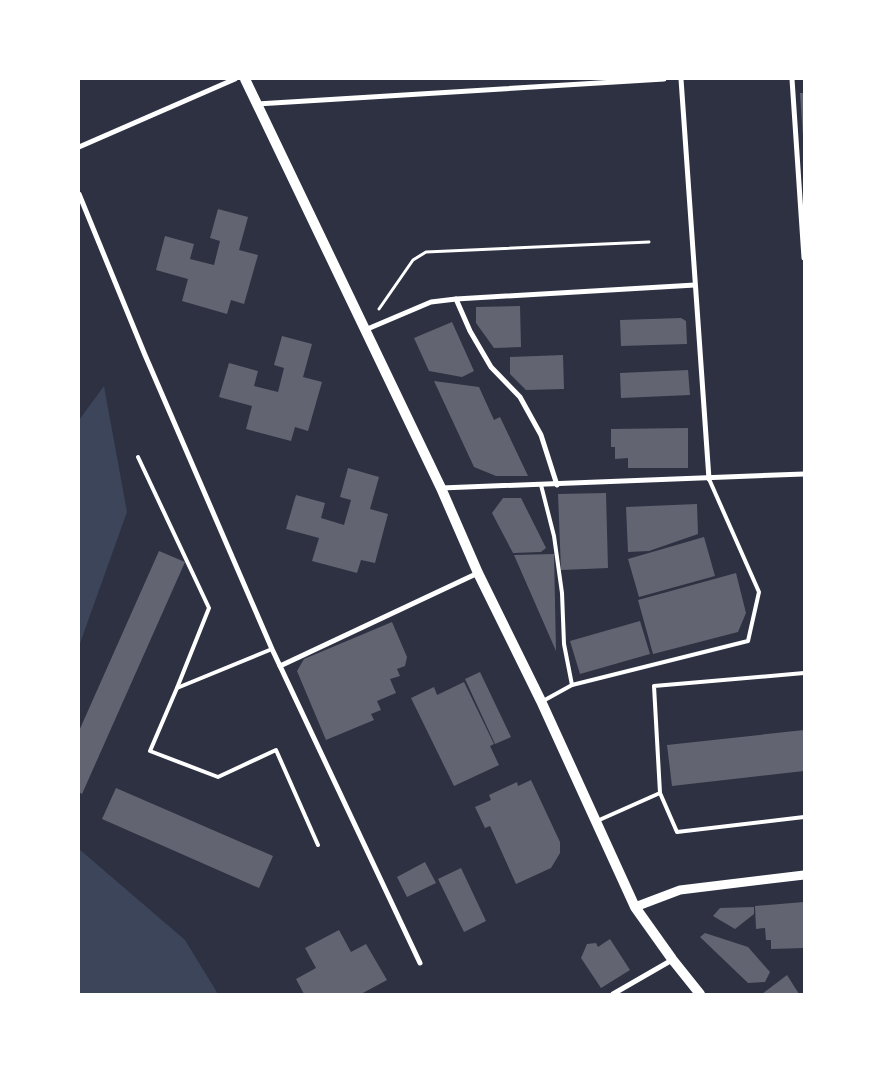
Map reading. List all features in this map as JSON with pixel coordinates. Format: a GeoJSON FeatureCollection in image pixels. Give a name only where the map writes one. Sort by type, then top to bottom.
{"type":"FeatureCollection","features":[{"type":"Feature","properties":{"kind":"main road"},"geometry":{"type":"LineString","coordinates":[[245,79],[441,488],[478,573],[541,701],[635,907],[672,960],[700,994]]}},
{"type":"Feature","properties":{"kind":"street"},"geometry":{"type":"LineString","coordinates":[[79,147],[235,79]]}},
{"type":"Feature","properties":{"kind":"street"},"geometry":{"type":"LineString","coordinates":[[257,104],[664,79]]}},
{"type":"Feature","properties":{"kind":"street"},"geometry":{"type":"LineString","coordinates":[[681,79],[709,479]]}},
{"type":"Feature","properties":{"kind":"street"},"geometry":{"type":"LineString","coordinates":[[792,79],[804,258]]}},
{"type":"Feature","properties":{"kind":"street"},"geometry":{"type":"LineString","coordinates":[[79,194],[145,355],[272,649],[420,963]]}},
{"type":"Feature","properties":{"kind":"street"},"geometry":{"type":"LineString","coordinates":[[365,330],[431,302],[456,298],[695,284]]}},
{"type":"Feature","properties":{"kind":"street"},"geometry":{"type":"LineString","coordinates":[[456,298],[470,331],[491,366],[520,397],[541,435],[557,485]]}},
{"type":"Feature","properties":{"kind":"street"},"geometry":{"type":"LineString","coordinates":[[441,488],[804,474]]}},
{"type":"Feature","properties":{"kind":"street"},"geometry":{"type":"LineString","coordinates":[[280,666],[478,573]]}},
{"type":"Feature","properties":{"kind":"street"},"geometry":{"type":"LineString","coordinates":[[635,907],[680,890],[804,875]]}},
{"type":"Feature","properties":{"kind":"street"},"geometry":{"type":"LineString","coordinates":[[613,994],[672,960]]}},
{"type":"Feature","properties":{"kind":"lane"},"geometry":{"type":"LineString","coordinates":[[138,457],[209,608],[150,751],[218,777],[276,750],[318,844]]}},
{"type":"Feature","properties":{"kind":"lane"},"geometry":{"type":"LineString","coordinates":[[541,701],[572,685],[748,641],[759,592],[709,479]]}},
{"type":"Feature","properties":{"kind":"lane"},"geometry":{"type":"LineString","coordinates":[[541,485],[554,536],[562,592],[564,644],[572,685]]}},
{"type":"Feature","properties":{"kind":"lane"},"geometry":{"type":"LineString","coordinates":[[177,688],[272,649]]}},
{"type":"Feature","properties":{"kind":"lane"},"geometry":{"type":"LineString","coordinates":[[804,673],[654,686],[660,793],[677,832],[804,818]]}},
{"type":"Feature","properties":{"kind":"lane"},"geometry":{"type":"LineString","coordinates":[[597,821],[660,793]]}},
{"type":"Feature","properties":{"kind":"path"},"geometry":{"type":"LineString","coordinates":[[365,330],[401,274],[418,255],[426,252],[649,242]]}},
{"type":"Feature","properties":{"kind":"shaded area"},"geometry":{"type":"Polygon","coordinates":[[[104,386],[127,512],[79,646],[79,420],[104,386]]]}},
{"type":"Feature","properties":{"kind":"shaded area"},"geometry":{"type":"Polygon","coordinates":[[[79,849],[185,940],[218,994],[79,994],[79,849]]]}},
{"type":"Feature","properties":{"kind":"building"},"geometry":{"type":"Polygon","coordinates":[[[800,93],[804,93],[804,137],[803,137],[800,93]]]}},
{"type":"Feature","properties":{"kind":"building"},"geometry":{"type":"Polygon","coordinates":[[[218,209],[248,217],[239,250],[258,255],[244,304],[231,300],[227,314],[182,301],[188,279],[156,270],[165,236],[194,244],[190,259],[214,265],[220,241],[210,238],[218,209]]]}},
{"type":"Feature","properties":{"kind":"building"},"geometry":{"type":"Polygon","coordinates":[[[520,306],[521,347],[494,348],[476,323],[476,307],[520,306]]]}},
{"type":"Feature","properties":{"kind":"building"},"geometry":{"type":"Polygon","coordinates":[[[681,318],[686,321],[687,344],[621,346],[620,320],[681,318]]]}},
{"type":"Feature","properties":{"kind":"building"},"geometry":{"type":"Polygon","coordinates":[[[452,322],[474,371],[462,377],[429,371],[414,338],[452,322]]]}},
{"type":"Feature","properties":{"kind":"building"},"geometry":{"type":"Polygon","coordinates":[[[282,336],[312,344],[303,377],[322,382],[308,431],[295,427],[291,441],[246,429],[252,406],[219,397],[229,363],[258,371],[254,386],[278,392],[284,368],[274,365],[282,336]]]}},
{"type":"Feature","properties":{"kind":"building"},"geometry":{"type":"Polygon","coordinates":[[[563,355],[564,389],[526,390],[510,374],[510,357],[563,355]]]}},
{"type":"Feature","properties":{"kind":"building"},"geometry":{"type":"Polygon","coordinates":[[[688,370],[690,395],[621,398],[620,373],[688,370]]]}},
{"type":"Feature","properties":{"kind":"building"},"geometry":{"type":"Polygon","coordinates":[[[434,381],[479,387],[494,420],[500,417],[528,476],[496,476],[474,467],[434,381]]]}},
{"type":"Feature","properties":{"kind":"building"},"geometry":{"type":"Polygon","coordinates":[[[688,428],[688,468],[628,468],[628,458],[615,459],[615,447],[611,447],[611,429],[688,428]]]}},
{"type":"Feature","properties":{"kind":"building"},"geometry":{"type":"Polygon","coordinates":[[[348,468],[379,477],[370,509],[388,514],[375,563],[361,560],[357,573],[312,561],[319,538],[286,529],[296,495],[325,503],[321,518],[344,525],[351,500],[340,497],[348,468]]]}},
{"type":"Feature","properties":{"kind":"building"},"geometry":{"type":"Polygon","coordinates":[[[606,493],[608,568],[561,570],[558,494],[606,493]]]}},
{"type":"Feature","properties":{"kind":"building"},"geometry":{"type":"Polygon","coordinates":[[[503,498],[521,498],[546,548],[541,552],[513,553],[492,513],[503,498]]]}},
{"type":"Feature","properties":{"kind":"building"},"geometry":{"type":"Polygon","coordinates":[[[697,504],[698,534],[649,551],[628,552],[626,507],[697,504]]]}},
{"type":"Feature","properties":{"kind":"building"},"geometry":{"type":"Polygon","coordinates":[[[704,537],[715,576],[639,597],[628,559],[704,537]]]}},
{"type":"Feature","properties":{"kind":"building"},"geometry":{"type":"Polygon","coordinates":[[[159,551],[185,562],[82,794],[79,792],[79,731],[159,551]]]}},
{"type":"Feature","properties":{"kind":"building"},"geometry":{"type":"Polygon","coordinates":[[[554,554],[556,651],[514,555],[554,554]]]}},
{"type":"Feature","properties":{"kind":"building"},"geometry":{"type":"Polygon","coordinates":[[[736,573],[746,613],[738,632],[653,654],[638,600],[736,573]]]}},
{"type":"Feature","properties":{"kind":"building"},"geometry":{"type":"Polygon","coordinates":[[[640,621],[650,654],[580,674],[570,641],[640,621]]]}},
{"type":"Feature","properties":{"kind":"building"},"geometry":{"type":"Polygon","coordinates":[[[392,622],[407,657],[405,666],[397,669],[400,676],[390,679],[396,693],[377,701],[381,710],[371,714],[374,720],[326,740],[297,671],[304,659],[392,622]]]}},
{"type":"Feature","properties":{"kind":"building"},"geometry":{"type":"Polygon","coordinates":[[[480,672],[511,737],[495,744],[465,679],[480,672]]]}},
{"type":"Feature","properties":{"kind":"building"},"geometry":{"type":"Polygon","coordinates":[[[464,682],[494,744],[490,746],[499,765],[454,786],[411,698],[434,687],[437,695],[464,682]]]}},
{"type":"Feature","properties":{"kind":"building"},"geometry":{"type":"Polygon","coordinates":[[[804,730],[804,771],[672,786],[667,745],[804,730]]]}},
{"type":"Feature","properties":{"kind":"building"},"geometry":{"type":"Polygon","coordinates":[[[531,780],[560,842],[560,853],[551,868],[516,884],[490,826],[485,828],[475,807],[491,800],[489,795],[517,782],[518,786],[531,780]]]}},
{"type":"Feature","properties":{"kind":"building"},"geometry":{"type":"Polygon","coordinates":[[[116,788],[273,856],[259,888],[102,819],[116,788]]]}},
{"type":"Feature","properties":{"kind":"building"},"geometry":{"type":"Polygon","coordinates":[[[425,862],[436,883],[407,897],[397,877],[425,862]]]}},
{"type":"Feature","properties":{"kind":"building"},"geometry":{"type":"Polygon","coordinates":[[[461,868],[486,921],[464,932],[438,879],[461,868]]]}},
{"type":"Feature","properties":{"kind":"building"},"geometry":{"type":"Polygon","coordinates":[[[804,902],[804,948],[771,949],[771,940],[766,940],[765,928],[756,929],[755,906],[804,902]]]}},
{"type":"Feature","properties":{"kind":"building"},"geometry":{"type":"Polygon","coordinates":[[[754,907],[754,914],[735,929],[713,916],[720,908],[754,907]]]}},
{"type":"Feature","properties":{"kind":"building"},"geometry":{"type":"Polygon","coordinates":[[[339,930],[351,952],[366,944],[387,980],[361,994],[304,994],[296,979],[316,968],[305,948],[339,930]]]}},
{"type":"Feature","properties":{"kind":"building"},"geometry":{"type":"Polygon","coordinates":[[[705,933],[748,947],[770,972],[765,982],[748,983],[700,937],[705,933]]]}},
{"type":"Feature","properties":{"kind":"building"},"geometry":{"type":"Polygon","coordinates":[[[610,939],[630,970],[601,988],[581,958],[587,944],[596,943],[598,947],[610,939]]]}},
{"type":"Feature","properties":{"kind":"building"},"geometry":{"type":"Polygon","coordinates":[[[787,975],[799,994],[762,994],[787,975]]]}}]}
